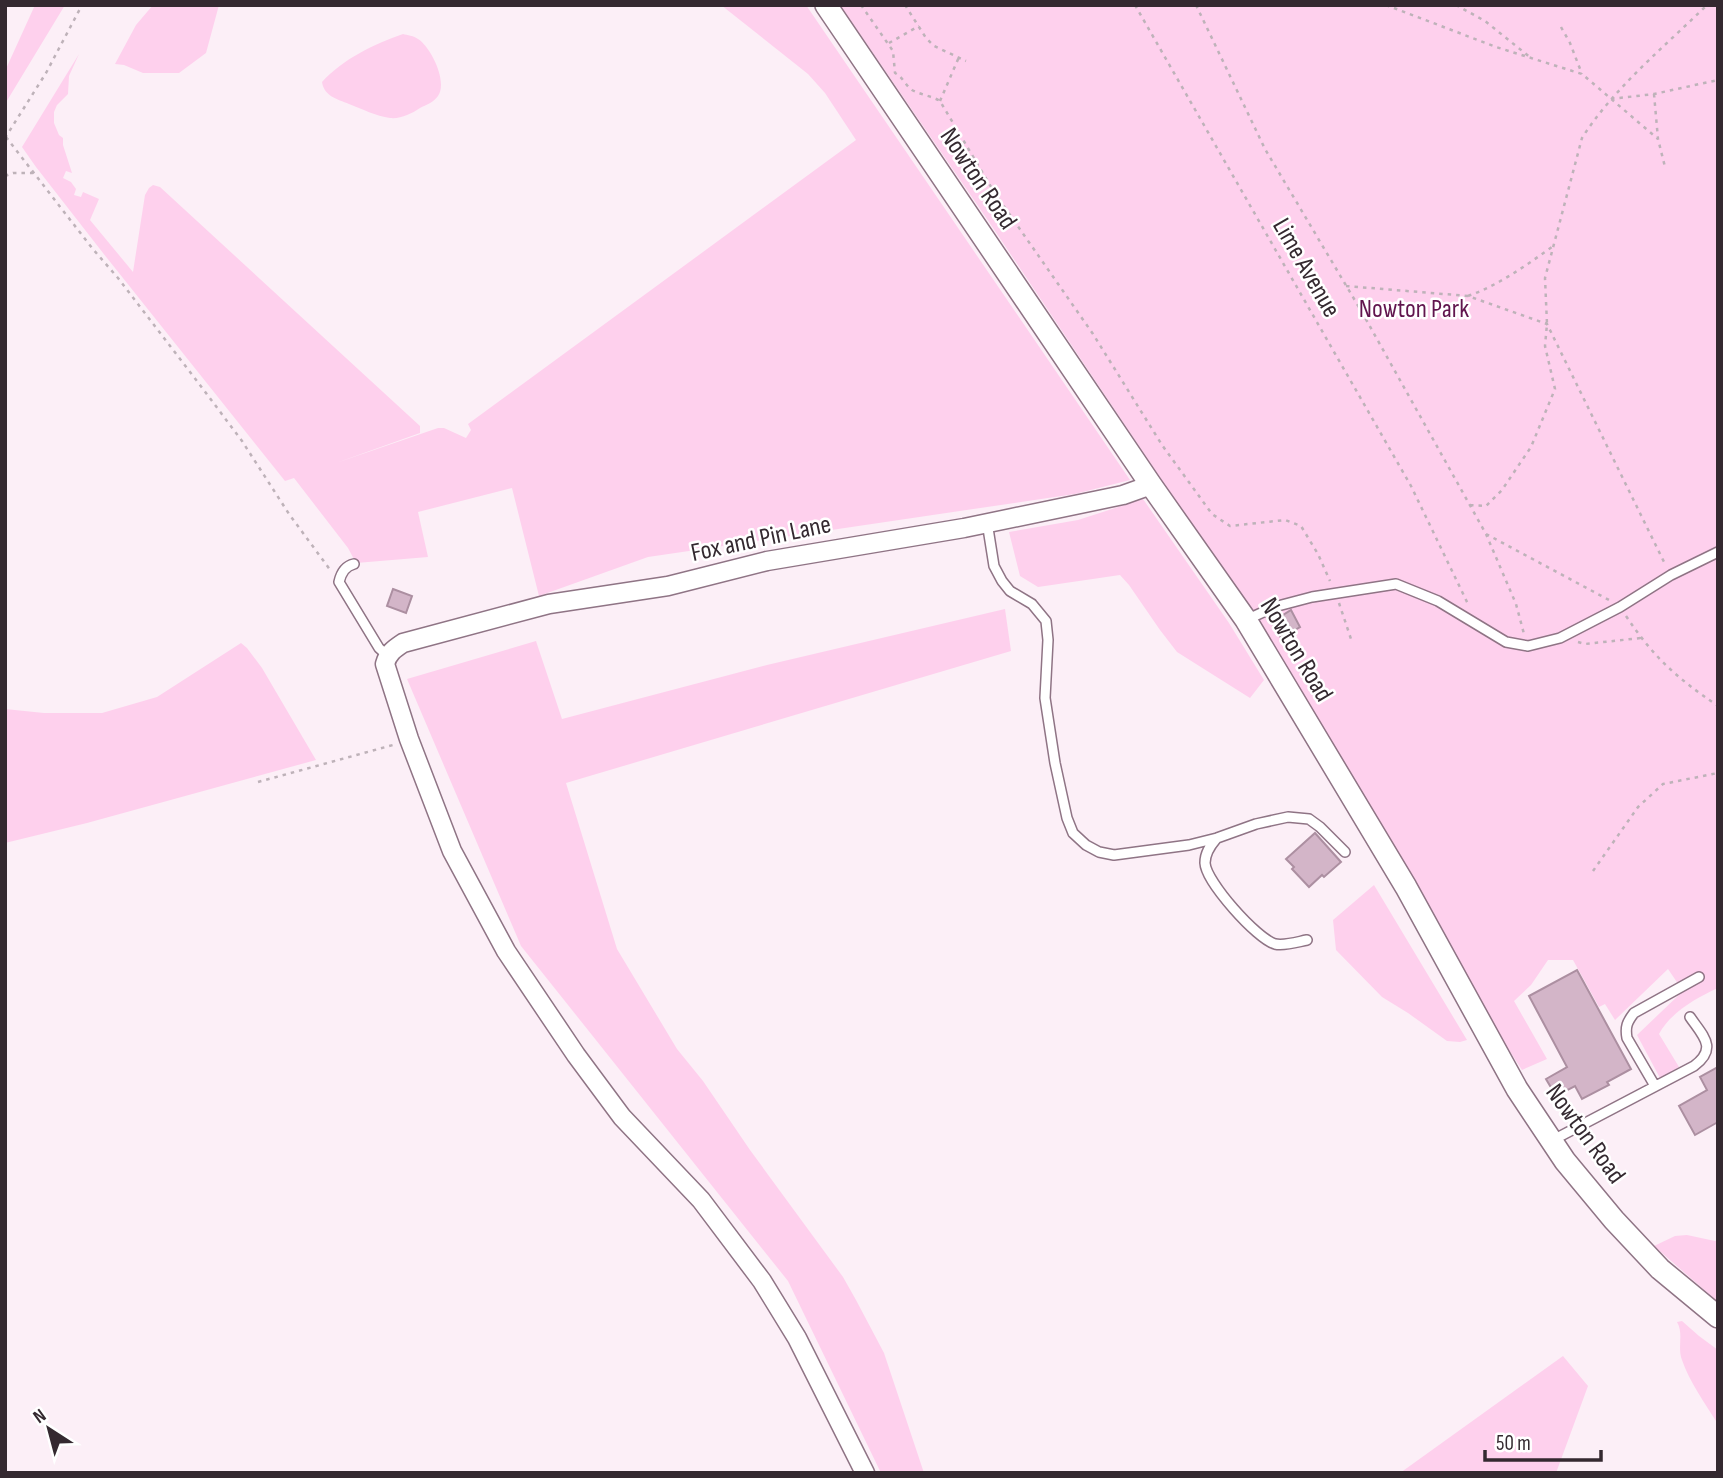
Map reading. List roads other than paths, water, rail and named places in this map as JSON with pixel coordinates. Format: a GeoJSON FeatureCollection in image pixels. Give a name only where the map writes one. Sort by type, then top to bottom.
{"type":"FeatureCollection","features":[{"type":"Feature","properties":{"kind":"street","name":"Nowton Road"},"geometry":{"type":"LineString","coordinates":[[826,5],[1151,485],[1247,620],[1406,887],[1517,1089],[1565,1161],[1614,1220],[1660,1269],[1718,1317]]}},
{"type":"Feature","properties":{"kind":"street","name":"Fox and Pin Lane"},"geometry":{"type":"LineString","coordinates":[[388,656],[403,642],[549,604],[668,586],[766,561],[964,528],[1123,495],[1151,485]]}},
{"type":"Feature","properties":{"kind":"street"},"geometry":{"type":"LineString","coordinates":[[388,656],[385,664],[407,733],[452,851],[506,951],[576,1055],[622,1117],[701,1200],[762,1281],[796,1338],[865,1473]]}},
{"type":"Feature","properties":{"kind":"lane"},"geometry":{"type":"LineString","coordinates":[[987,522],[994,566],[1002,581],[1010,591],[1032,604],[1046,621],[1048,640],[1045,698],[1062,796],[1073,833],[1086,845],[1099,852],[1114,855],[1189,845],[1288,817],[1309,820],[1345,852]]}},
{"type":"Feature","properties":{"kind":"lane"},"geometry":{"type":"LineString","coordinates":[[1247,620],[1274,607],[1312,597],[1396,584],[1438,601],[1506,642],[1528,646],[1560,638],[1620,607],[1671,575],[1718,552]]}},
{"type":"Feature","properties":{"kind":"lane"},"geometry":{"type":"LineString","coordinates":[[354,564],[341,573],[339,582],[379,648],[388,656]]}},
{"type":"Feature","properties":{"kind":"lane"},"geometry":{"type":"LineString","coordinates":[[1205,863],[1210,846],[1217,838]]}},
{"type":"Feature","properties":{"kind":"lane"},"geometry":{"type":"LineString","coordinates":[[1189,845],[1196,848],[1212,883],[1258,934],[1273,944],[1307,940]]}},
{"type":"Feature","properties":{"kind":"lane"},"geometry":{"type":"LineString","coordinates":[[1655,1086],[1628,1038],[1627,1021],[1634,1013],[1699,977]]}},
{"type":"Feature","properties":{"kind":"lane"},"geometry":{"type":"LineString","coordinates":[[1552,1140],[1703,1059],[1707,1052],[1706,1041],[1690,1017]]}},
{"type":"Feature","properties":{"kind":"park label","name":"Nowton Park"},"geometry":{"type":"Point","coordinates":[1414,309]}}]}
